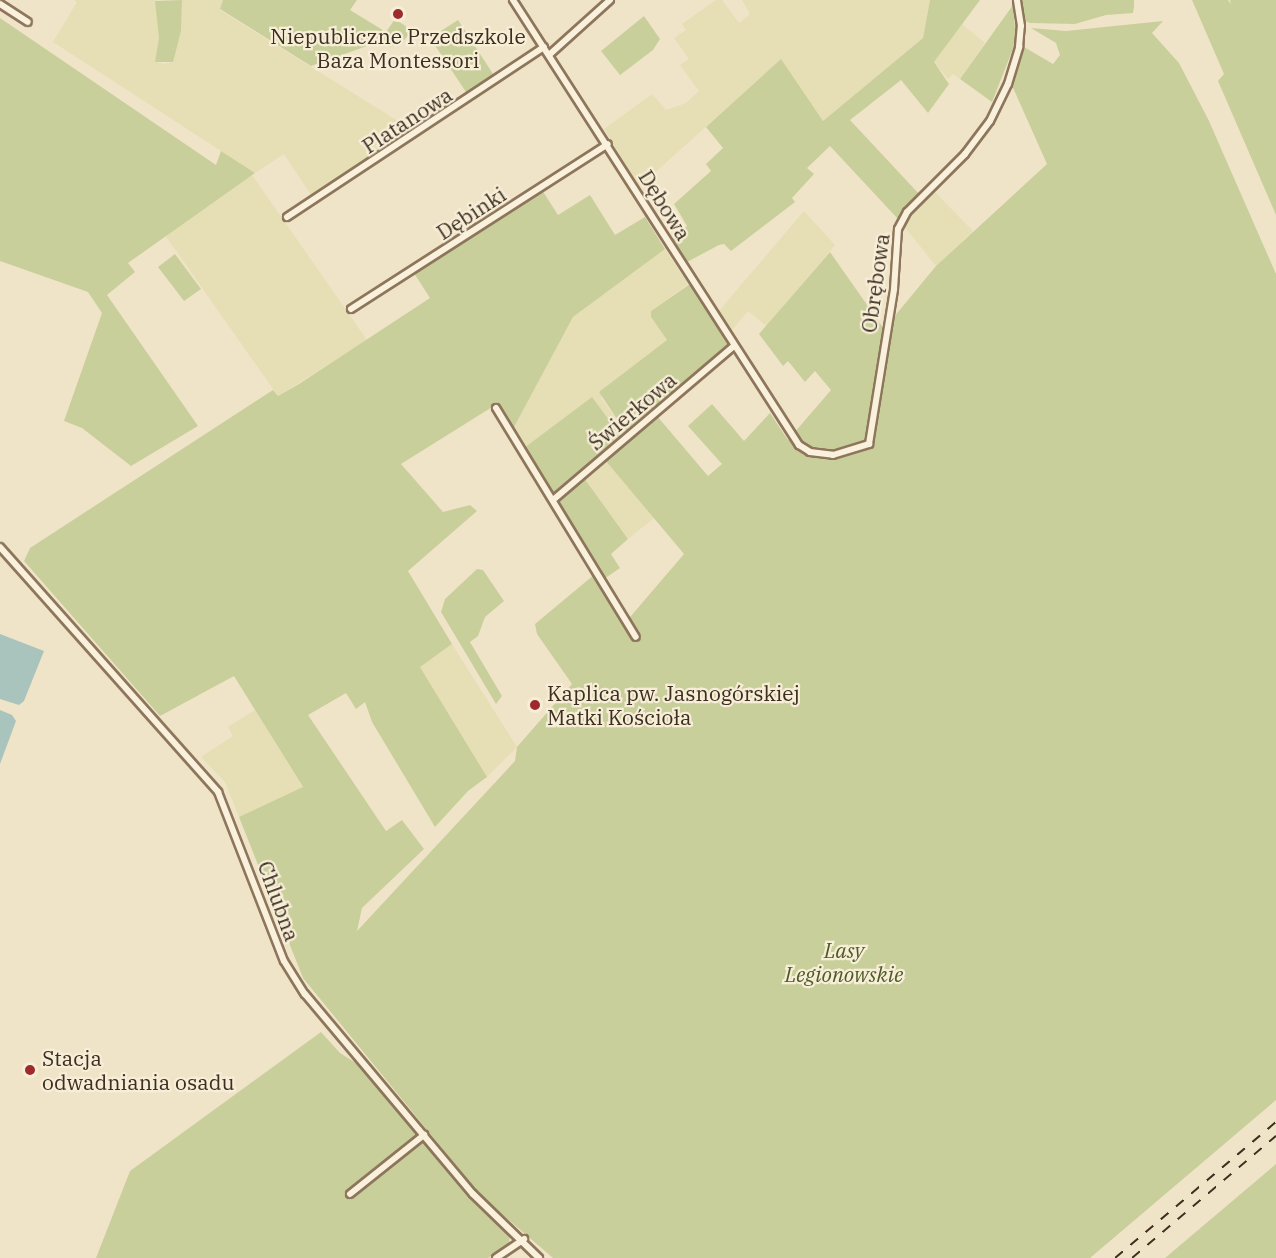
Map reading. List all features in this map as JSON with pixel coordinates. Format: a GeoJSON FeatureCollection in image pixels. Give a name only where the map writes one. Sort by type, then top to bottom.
{"type":"FeatureCollection","features":[{"type":"Feature","properties":{"kind":"street","name":"Dębowa"},"geometry":{"type":"LineString","coordinates":[[513,0],[608,144],[734,347],[788,428]]}},
{"type":"Feature","properties":{"kind":"street"},"geometry":{"type":"LineString","coordinates":[[549,54],[610,0]]}},
{"type":"Feature","properties":{"kind":"street","name":"Obrębowa"},"geometry":{"type":"LineString","coordinates":[[788,428],[799,445],[817,454],[832,455],[868,444],[894,289],[898,229],[907,212],[965,154],[990,121],[1008,84],[1019,47],[1021,26],[1017,0]]}},
{"type":"Feature","properties":{"kind":"street"},"geometry":{"type":"LineString","coordinates":[[0,4],[28,22]]}},
{"type":"Feature","properties":{"kind":"street","name":"Platanowa"},"geometry":{"type":"LineString","coordinates":[[287,218],[544,47]]}},
{"type":"Feature","properties":{"kind":"street","name":"Dębinki"},"geometry":{"type":"LineString","coordinates":[[351,309],[608,144]]}},
{"type":"Feature","properties":{"kind":"street","name":"Świerkowa"},"geometry":{"type":"LineString","coordinates":[[553,500],[734,347]]}},
{"type":"Feature","properties":{"kind":"street"},"geometry":{"type":"LineString","coordinates":[[496,408],[636,637]]}},
{"type":"Feature","properties":{"kind":"street","name":"Chlubna"},"geometry":{"type":"LineString","coordinates":[[0,547],[213,785],[226,807],[288,969],[473,1194],[524,1239],[540,1258]]}},
{"type":"Feature","properties":{"kind":"street"},"geometry":{"type":"LineString","coordinates":[[350,1194],[424,1135]]}},
{"type":"Feature","properties":{"kind":"street"},"geometry":{"type":"LineString","coordinates":[[496,1258],[524,1239]]}},
{"type":"Feature","properties":{"kind":"shaded area"},"geometry":{"type":"Polygon","coordinates":[[[74,0],[156,0],[159,38],[155,62],[164,64],[172,62],[181,31],[182,0],[223,0],[220,10],[414,131],[311,195],[284,154],[255,173],[53,42],[77,2],[74,0]]]}},
{"type":"Feature","properties":{"kind":"shaded area"},"geometry":{"type":"Polygon","coordinates":[[[716,0],[722,0],[739,23],[750,14],[742,0],[930,0],[923,38],[823,121],[780,60],[639,187],[604,129],[652,94],[666,110],[686,103],[699,91],[680,65],[689,59],[674,38],[686,30],[682,24],[716,0]]]}},
{"type":"Feature","properties":{"kind":"shaded area"},"geometry":{"type":"Polygon","coordinates":[[[962,24],[985,43],[960,79],[953,74],[948,79],[934,62],[962,24]]]}},
{"type":"Feature","properties":{"kind":"shaded area"},"geometry":{"type":"Polygon","coordinates":[[[252,175],[367,340],[278,396],[165,235],[252,175]]]}},
{"type":"Feature","properties":{"kind":"shaded area"},"geometry":{"type":"Polygon","coordinates":[[[933,190],[973,231],[936,266],[902,224],[933,190]]]}},
{"type":"Feature","properties":{"kind":"shaded area"},"geometry":{"type":"Polygon","coordinates":[[[804,211],[835,245],[766,326],[748,311],[731,331],[719,311],[804,211]]]}},
{"type":"Feature","properties":{"kind":"shaded area"},"geometry":{"type":"Polygon","coordinates":[[[665,249],[688,284],[651,311],[651,317],[667,340],[624,373],[601,398],[625,431],[621,434],[592,397],[524,448],[513,429],[573,317],[665,249]]]}},
{"type":"Feature","properties":{"kind":"shaded area"},"geometry":{"type":"Polygon","coordinates":[[[605,460],[654,518],[628,539],[584,478],[605,460]]]}},
{"type":"Feature","properties":{"kind":"shaded area"},"geometry":{"type":"Polygon","coordinates":[[[452,644],[517,747],[487,777],[420,667],[452,644]]]}},
{"type":"Feature","properties":{"kind":"shaded area"},"geometry":{"type":"Polygon","coordinates":[[[255,710],[303,788],[239,817],[225,782],[201,757],[233,736],[228,727],[255,710]]]}},
{"type":"Feature","properties":{"kind":"green space"},"geometry":{"type":"Polygon","coordinates":[[[182,0],[181,31],[173,62],[155,62],[159,38],[155,1],[182,0]]]}},
{"type":"Feature","properties":{"kind":"green space"},"geometry":{"type":"Polygon","coordinates":[[[223,0],[357,0],[350,10],[386,32],[395,19],[413,31],[400,44],[390,47],[381,41],[311,66],[220,9],[223,0]]]}},
{"type":"Feature","properties":{"kind":"green space"},"geometry":{"type":"Polygon","coordinates":[[[930,0],[980,0],[934,62],[949,84],[928,113],[901,80],[850,120],[920,195],[898,219],[830,146],[807,168],[814,174],[792,198],[795,202],[731,251],[724,244],[719,245],[687,262],[672,239],[687,226],[674,204],[711,171],[706,164],[723,148],[706,127],[781,59],[823,121],[923,38],[930,0]]]}},
{"type":"Feature","properties":{"kind":"green space"},"geometry":{"type":"Polygon","coordinates":[[[1020,0],[1134,0],[1134,6],[1133,13],[1106,15],[1075,24],[1030,23],[1023,20],[1020,0]]]}},
{"type":"Feature","properties":{"kind":"green space"},"geometry":{"type":"Polygon","coordinates":[[[1192,0],[1228,0],[1231,4],[1230,0],[1276,0],[1276,215],[1218,81],[1224,74],[1192,0]]]}},
{"type":"Feature","properties":{"kind":"green space"},"geometry":{"type":"Polygon","coordinates":[[[1013,5],[1016,41],[992,102],[960,79],[1013,5]]]}},
{"type":"Feature","properties":{"kind":"green space"},"geometry":{"type":"Polygon","coordinates":[[[644,16],[660,39],[653,50],[620,75],[601,51],[644,16]]]}},
{"type":"Feature","properties":{"kind":"green space"},"geometry":{"type":"Polygon","coordinates":[[[0,18],[216,165],[221,151],[255,173],[128,263],[135,272],[107,295],[198,426],[131,466],[82,428],[64,421],[102,313],[88,292],[0,261],[0,18]]]}},
{"type":"Feature","properties":{"kind":"green space"},"geometry":{"type":"Polygon","coordinates":[[[458,20],[495,77],[468,95],[430,38],[458,20]]]}},
{"type":"Feature","properties":{"kind":"green space","name":"Lasy Legionowskie"},"geometry":{"type":"Polygon","coordinates":[[[1163,21],[1152,33],[1179,63],[1209,121],[1276,274],[1276,1100],[1090,1258],[553,1258],[481,1196],[303,978],[239,817],[303,787],[234,676],[160,716],[24,561],[30,548],[273,390],[278,396],[299,384],[430,298],[414,273],[542,190],[558,215],[590,195],[615,235],[645,217],[665,249],[573,317],[513,429],[497,404],[401,464],[443,512],[470,505],[477,511],[408,571],[452,644],[420,667],[487,777],[468,791],[435,827],[372,722],[365,702],[356,709],[346,693],[308,715],[386,831],[402,820],[424,849],[362,908],[357,931],[515,761],[517,747],[572,684],[537,634],[535,624],[595,574],[625,623],[684,554],[605,460],[657,416],[708,476],[722,464],[688,426],[712,404],[744,441],[770,413],[788,440],[831,390],[815,371],[805,382],[788,361],[783,366],[759,334],[830,252],[884,329],[936,266],[1047,164],[1010,81],[1024,47],[1053,64],[1060,55],[1056,43],[1031,28],[1066,31],[1163,21]]]}},
{"type":"Feature","properties":{"kind":"green space"},"geometry":{"type":"Polygon","coordinates":[[[175,254],[201,289],[184,301],[158,267],[175,254]]]}},
{"type":"Feature","properties":{"kind":"green space"},"geometry":{"type":"Polygon","coordinates":[[[690,284],[728,343],[726,349],[625,431],[599,392],[667,340],[651,317],[651,311],[690,284]]]}},
{"type":"Feature","properties":{"kind":"green space"},"geometry":{"type":"Polygon","coordinates":[[[592,397],[622,437],[552,494],[524,448],[592,397]]]}},
{"type":"Feature","properties":{"kind":"green space"},"geometry":{"type":"Polygon","coordinates":[[[584,478],[628,539],[611,554],[620,568],[604,579],[557,503],[584,478]]]}},
{"type":"Feature","properties":{"kind":"green space"},"geometry":{"type":"Polygon","coordinates":[[[477,569],[483,570],[504,601],[485,617],[478,636],[470,642],[502,696],[496,704],[441,612],[445,599],[477,569]]]}},
{"type":"Feature","properties":{"kind":"green space"},"geometry":{"type":"Polygon","coordinates":[[[321,1032],[340,1053],[364,1068],[474,1202],[510,1233],[509,1244],[488,1258],[96,1258],[130,1171],[321,1032]]]}},
{"type":"Feature","properties":{"kind":"green space"},"geometry":{"type":"Polygon","coordinates":[[[1276,1164],[1276,1258],[1165,1258],[1276,1164]]]}},
{"type":"Feature","properties":{"kind":"water"},"geometry":{"type":"Polygon","coordinates":[[[0,634],[44,651],[24,701],[19,705],[0,699],[0,634]]]}},
{"type":"Feature","properties":{"kind":"water"},"geometry":{"type":"Polygon","coordinates":[[[0,710],[12,715],[16,721],[0,764],[0,710]]]}},
{"type":"Feature","properties":{"kind":"railway"},"geometry":{"type":"LineString","coordinates":[[1115,1258],[1276,1122]]}},
{"type":"Feature","properties":{"kind":"railway"},"geometry":{"type":"LineString","coordinates":[[1132,1258],[1276,1136]]}},
{"type":"Feature","properties":{"kind":"place","name":"Niepubliczne Przedszkole Baza Montessori"},"geometry":{"type":"Point","coordinates":[398,14]}},
{"type":"Feature","properties":{"kind":"place","name":"Kaplica pw. Jasnogórskiej Matki Kościoła"},"geometry":{"type":"Point","coordinates":[535,705]}},
{"type":"Feature","properties":{"kind":"place","name":"Stacja odwadniania osadu"},"geometry":{"type":"Point","coordinates":[30,1070]}}]}
